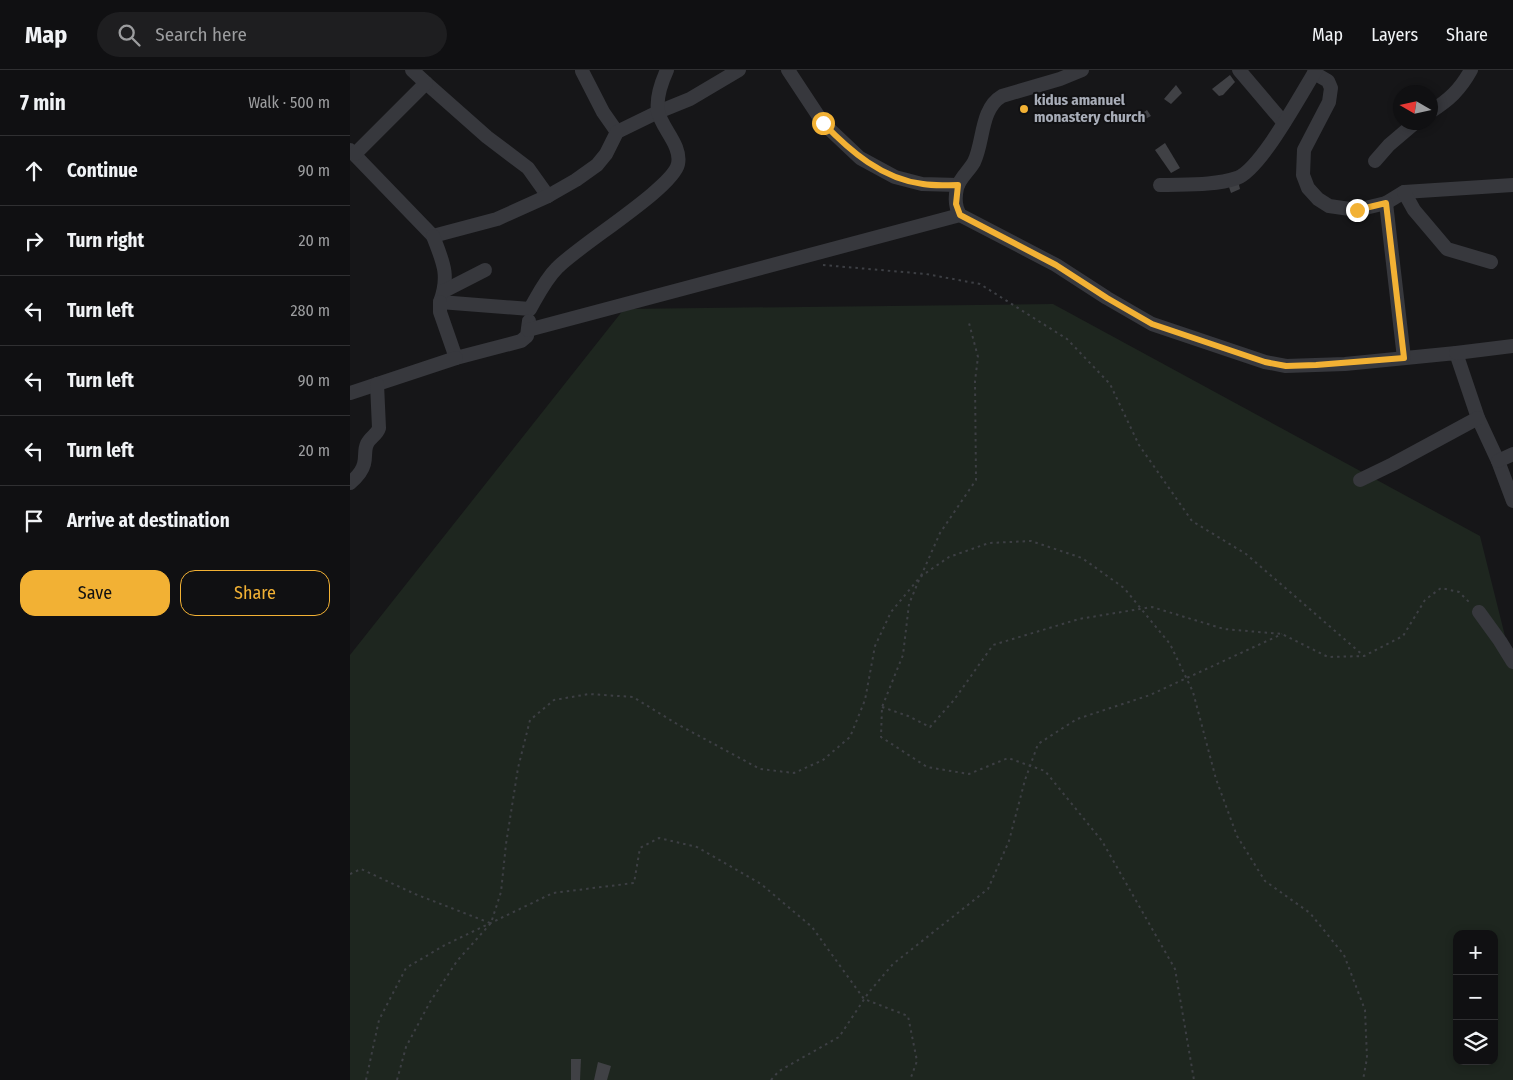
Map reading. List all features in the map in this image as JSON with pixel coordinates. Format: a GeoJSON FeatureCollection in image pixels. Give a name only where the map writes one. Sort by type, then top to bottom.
{"type":"FeatureCollection","features":[{"type":"Feature","properties":{"kind":"street"},"geometry":{"type":"LineString","coordinates":[[412,70],[487,137],[528,168],[548,196]]}},
{"type":"Feature","properties":{"kind":"street"},"geometry":{"type":"LineString","coordinates":[[350,392],[456,358],[521,342],[527,336],[530,309],[544,282],[557,267],[650,196],[670,177],[678,164],[676,150],[658,112],[658,98],[667,70]]}},
{"type":"Feature","properties":{"kind":"street"},"geometry":{"type":"LineString","coordinates":[[433,236],[497,219],[548,196],[576,180],[596,165],[606,154],[617,132],[690,98],[739,70]]}},
{"type":"Feature","properties":{"kind":"street"},"geometry":{"type":"LineString","coordinates":[[788,70],[823,123],[860,158],[895,177],[922,184],[957,199],[1107,298],[1152,324],[1265,362],[1286,366],[1345,364],[1513,346]]}},
{"type":"Feature","properties":{"kind":"street"},"geometry":{"type":"LineString","coordinates":[[528,330],[957,199],[974,162],[987,116],[996,100],[1002,96],[1060,79],[1082,70]]}},
{"type":"Feature","properties":{"kind":"street"},"geometry":{"type":"LineString","coordinates":[[1239,70],[1284,123]]}},
{"type":"Feature","properties":{"kind":"street"},"geometry":{"type":"LineString","coordinates":[[1438,107],[1450,99],[1465,82],[1471,70]]}},
{"type":"Feature","properties":{"kind":"street"},"geometry":{"type":"LineString","coordinates":[[582,71],[603,112],[617,132]]}},
{"type":"Feature","properties":{"kind":"street"},"geometry":{"type":"LineString","coordinates":[[1160,185],[1212,183],[1238,178],[1252,168],[1284,123],[1315,72],[1328,81],[1331,88],[1329,102],[1304,150],[1303,175],[1308,188],[1318,199],[1329,206],[1357,210],[1386,203],[1404,192],[1513,185]]}},
{"type":"Feature","properties":{"kind":"street"},"geometry":{"type":"LineString","coordinates":[[426,83],[352,152],[433,236],[445,269],[440,312],[456,358]]}},
{"type":"Feature","properties":{"kind":"street"},"geometry":{"type":"LineString","coordinates":[[1375,161],[1389,145],[1407,130]]}},
{"type":"Feature","properties":{"kind":"street"},"geometry":{"type":"LineString","coordinates":[[1404,192],[1414,210],[1448,249],[1491,262]]}},
{"type":"Feature","properties":{"kind":"street"},"geometry":{"type":"LineString","coordinates":[[1386,203],[1404,358]]}},
{"type":"Feature","properties":{"kind":"street"},"geometry":{"type":"LineString","coordinates":[[442,297],[485,270]]}},
{"type":"Feature","properties":{"kind":"street"},"geometry":{"type":"LineString","coordinates":[[442,297],[530,309]]}},
{"type":"Feature","properties":{"kind":"street"},"geometry":{"type":"LineString","coordinates":[[1456,353],[1478,418],[1498,460],[1513,501]]}},
{"type":"Feature","properties":{"kind":"street"},"geometry":{"type":"LineString","coordinates":[[350,483],[360,473],[364,464],[366,447],[379,428],[377,384]]}},
{"type":"Feature","properties":{"kind":"street"},"geometry":{"type":"LineString","coordinates":[[1360,480],[1478,418]]}},
{"type":"Feature","properties":{"kind":"street"},"geometry":{"type":"LineString","coordinates":[[1498,460],[1513,454]]}},
{"type":"Feature","properties":{"kind":"street"},"geometry":{"type":"LineString","coordinates":[[1479,612],[1513,662]]}},
{"type":"Feature","properties":{"kind":"path"},"geometry":{"type":"LineString","coordinates":[[821,265],[926,274],[980,284],[1067,339],[1110,384],[1139,444],[1192,521],[1246,554],[1364,656]]}},
{"type":"Feature","properties":{"kind":"path"},"geometry":{"type":"LineString","coordinates":[[969,323],[978,357],[975,381],[976,480],[940,532],[909,604],[903,654],[882,707],[880,737],[927,767],[969,774],[1008,758],[1045,772],[1102,841],[1175,969],[1194,1080]]}},
{"type":"Feature","properties":{"kind":"path"},"geometry":{"type":"LineString","coordinates":[[397,1080],[406,1048],[430,1002],[457,961],[491,923],[502,892],[506,844],[518,768],[530,720],[554,700],[589,694],[632,697],[760,769],[794,773],[822,760],[850,737],[866,700],[875,646],[891,612],[920,578],[949,557],[989,543],[1032,541],[1082,558],[1124,588],[1170,644],[1193,692],[1216,779],[1237,836],[1265,881],[1310,914],[1344,955],[1365,1010],[1367,1058],[1363,1080]]}},
{"type":"Feature","properties":{"kind":"path"},"geometry":{"type":"LineString","coordinates":[[882,707],[908,716],[930,727],[954,700],[992,645],[1079,619],[1141,608],[1152,607],[1224,629],[1282,634],[1328,657],[1364,656],[1403,636],[1425,600],[1441,588],[1460,592],[1479,612]]}},
{"type":"Feature","properties":{"kind":"path"},"geometry":{"type":"LineString","coordinates":[[771,1080],[779,1071],[839,1036],[864,999],[893,964],[988,889],[1009,841],[1025,780],[1038,744],[1077,719],[1150,695],[1282,634]]}},
{"type":"Feature","properties":{"kind":"path"},"geometry":{"type":"LineString","coordinates":[[366,1080],[380,1020],[406,968],[445,945],[553,893],[634,883],[640,848],[659,838],[697,847],[761,884],[812,927],[864,999],[908,1016],[917,1061],[910,1080]]}},
{"type":"Feature","properties":{"kind":"path"},"geometry":{"type":"LineString","coordinates":[[350,874],[361,869],[415,894],[491,923]]}},
{"type":"Feature","properties":{"kind":"shaded area"},"geometry":{"type":"Polygon","coordinates":[[[1053,304],[1480,536],[1513,668],[1513,1080],[350,1080],[350,655],[624,309],[1053,304]]]}},
{"type":"Feature","properties":{"kind":"building"},"geometry":{"type":"Polygon","coordinates":[[[1230,75],[1235,82],[1223,95],[1219,96],[1212,89],[1230,75]]]}},
{"type":"Feature","properties":{"kind":"building"},"geometry":{"type":"Polygon","coordinates":[[[1176,85],[1182,93],[1171,104],[1164,99],[1176,85]]]}},
{"type":"Feature","properties":{"kind":"building"},"geometry":{"type":"Polygon","coordinates":[[[1147,110],[1151,116],[1139,122],[1135,118],[1147,110]]]}},
{"type":"Feature","properties":{"kind":"building"},"geometry":{"type":"Polygon","coordinates":[[[1165,143],[1180,168],[1171,173],[1155,150],[1165,143]]]}},
{"type":"Feature","properties":{"kind":"building"},"geometry":{"type":"Polygon","coordinates":[[[1238,181],[1240,189],[1231,193],[1228,184],[1238,181]]]}},
{"type":"Feature","properties":{"kind":"building"},"geometry":{"type":"Polygon","coordinates":[[[571,1059],[581,1059],[580,1080],[571,1080],[571,1059]]]}},
{"type":"Feature","properties":{"kind":"building"},"geometry":{"type":"Polygon","coordinates":[[[598,1062],[611,1066],[607,1080],[594,1080],[598,1062]]]}},
{"type":"Feature","properties":{"kind":"place","name":"kidus amanuel monastery church"},"geometry":{"type":"Point","coordinates":[1024,109]}},
{"type":"Feature","properties":{"kind":"route"},"geometry":{"type":"LineString","coordinates":[[823,123],[860,158],[895,177],[922,184],[958,185],[956,204],[960,215],[970,222],[1056,265],[1152,324],[1265,362],[1286,366],[1345,364],[1404,358],[1386,203],[1357,210]]}}]}
